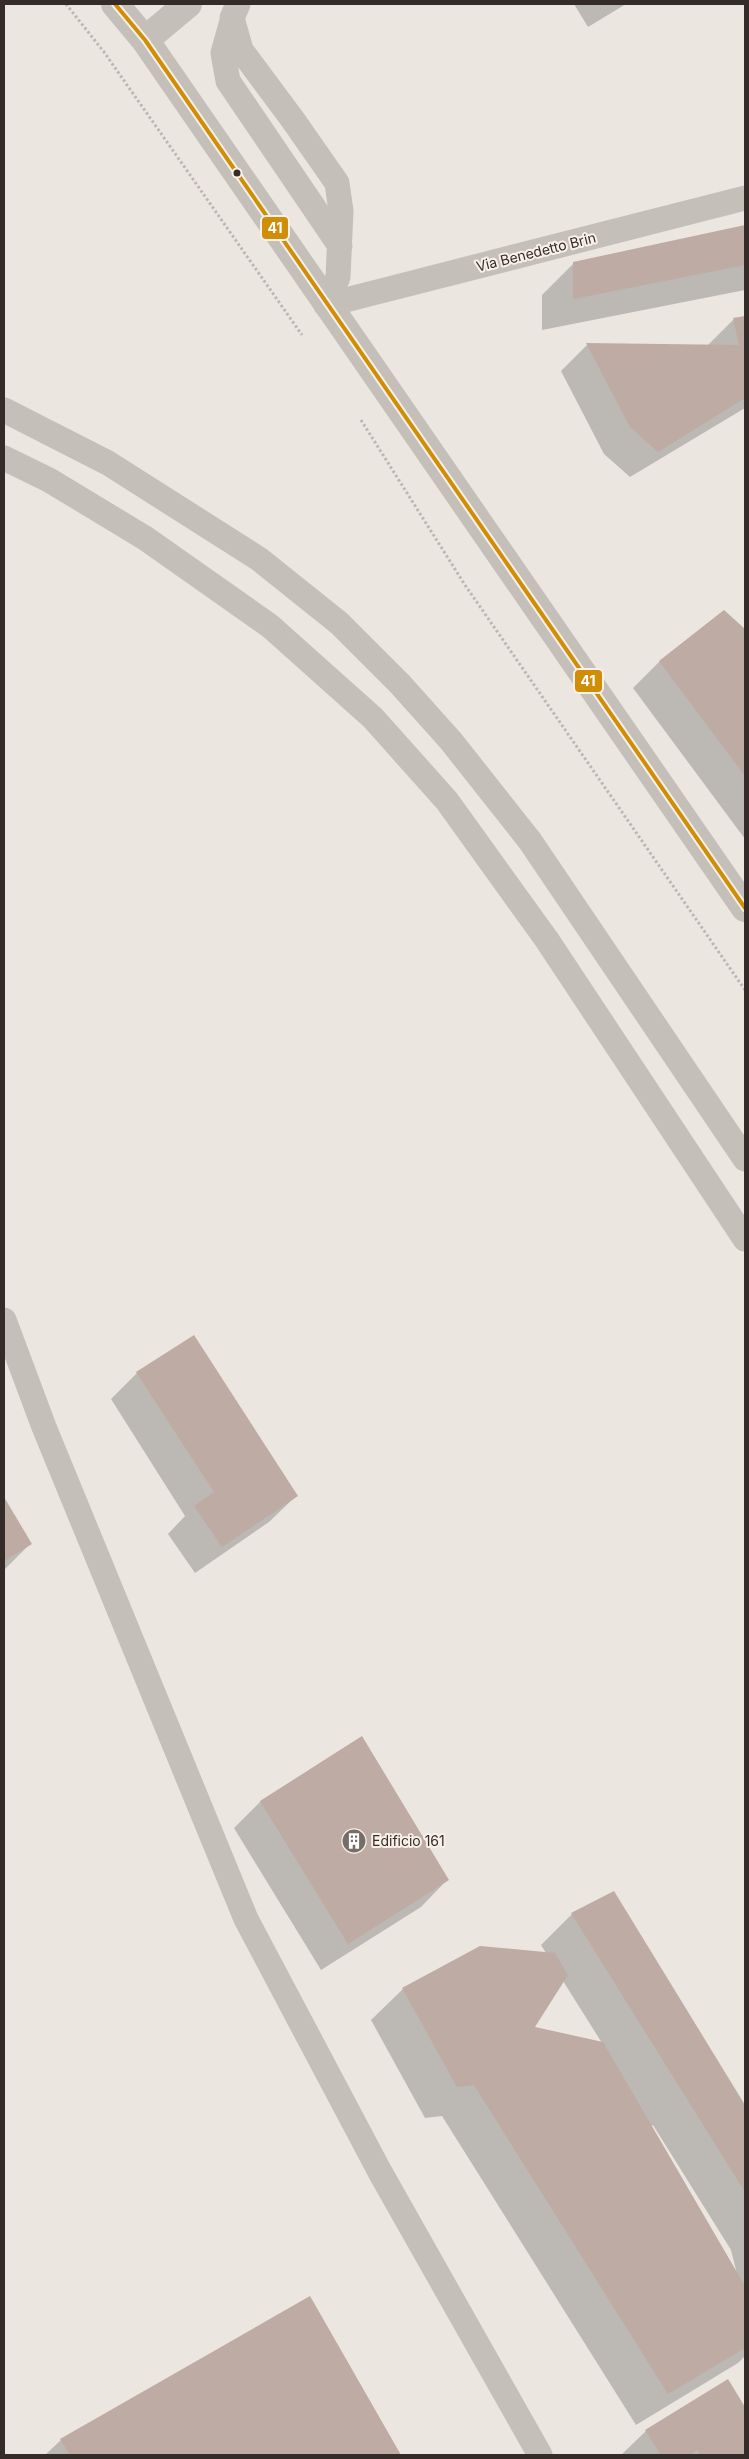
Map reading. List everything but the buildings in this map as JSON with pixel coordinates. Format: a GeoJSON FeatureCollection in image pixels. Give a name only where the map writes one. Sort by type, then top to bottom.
{"type":"FeatureCollection","features":[{"type":"Feature","properties":{"kind":"street"},"geometry":{"type":"LineString","coordinates":[[115,4],[144,40],[745,908]]}},
{"type":"Feature","properties":{"kind":"street"},"geometry":{"type":"LineString","coordinates":[[144,40],[188,4]]}},
{"type":"Feature","properties":{"kind":"lane"},"geometry":{"type":"LineString","coordinates":[[235,11],[241,50],[288,113],[336,183],[341,211],[338,277],[326,305]]}},
{"type":"Feature","properties":{"kind":"lane","name":"Via Benedetto Brin"},"geometry":{"type":"LineString","coordinates":[[326,305],[745,198]]}},
{"type":"Feature","properties":{"kind":"lane"},"geometry":{"type":"LineString","coordinates":[[4,410],[108,462],[259,560],[339,623],[400,684],[451,742],[530,841],[745,1159]]}},
{"type":"Feature","properties":{"kind":"lane"},"geometry":{"type":"LineString","coordinates":[[4,458],[49,480],[145,538],[247,609],[270,626],[374,718],[447,801],[547,940],[745,1239]]}},
{"type":"Feature","properties":{"kind":"lane"},"geometry":{"type":"LineString","coordinates":[[4,1320],[44,1427],[246,1919],[380,2172],[540,2455]]}},
{"type":"Feature","properties":{"kind":"path"},"geometry":{"type":"LineString","coordinates":[[66,4],[104,52],[302,336]]}},
{"type":"Feature","properties":{"kind":"path"},"geometry":{"type":"LineString","coordinates":[[357,414],[465,585],[745,990]]}},
{"type":"Feature","properties":{"kind":"path"},"geometry":{"type":"LineString","coordinates":[[554,713],[559,710]]}},
{"type":"Feature","properties":{"kind":"transit line","name":"41"},"geometry":{"type":"LineString","coordinates":[[115,4],[145,40],[745,908]]}},
{"type":"Feature","properties":{"kind":"place","name":"Edificio 161"},"geometry":{"type":"Point","coordinates":[354,1841]}}]}
